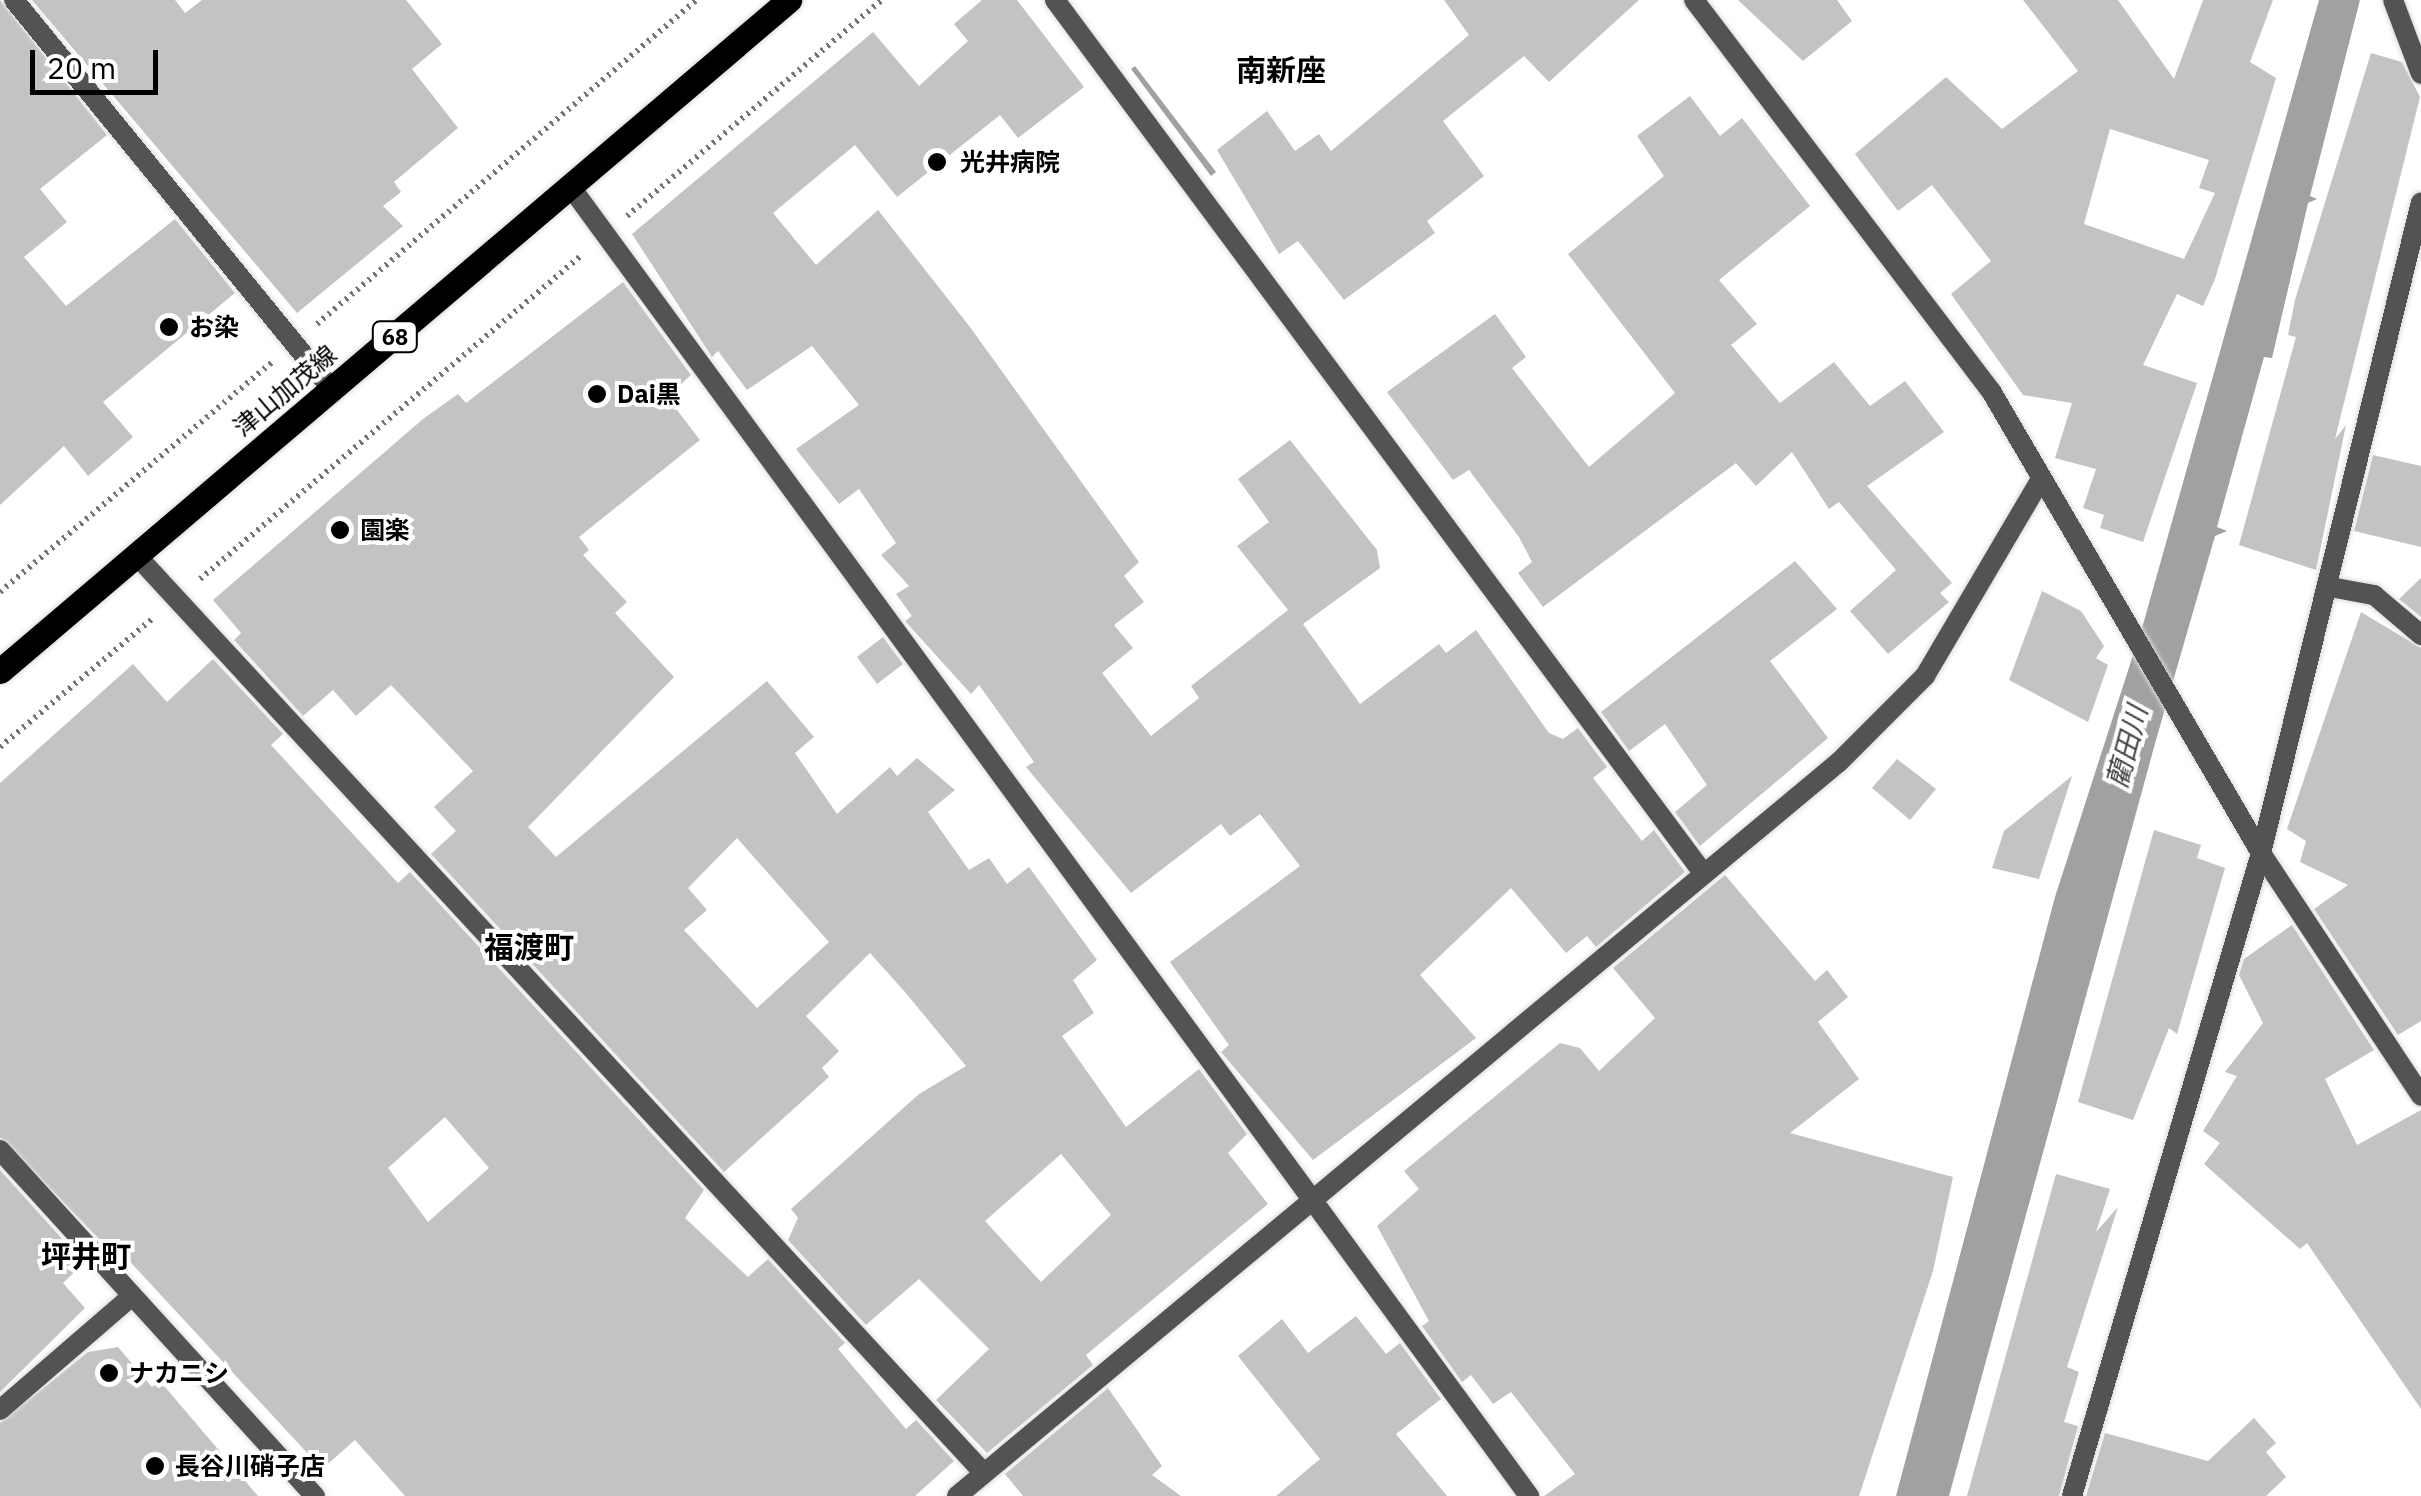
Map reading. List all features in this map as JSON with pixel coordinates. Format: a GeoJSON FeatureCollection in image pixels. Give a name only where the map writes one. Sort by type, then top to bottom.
{"type":"FeatureCollection","features":[{"type":"Feature","properties":{"kind":"main road","name":"津山加茂線"},"geometry":{"type":"LineString","coordinates":[[0,671],[789,0]]}},
{"type":"Feature","properties":{"kind":"street"},"geometry":{"type":"LineString","coordinates":[[14,0],[332,391]]}},
{"type":"Feature","properties":{"kind":"street"},"geometry":{"type":"LineString","coordinates":[[1055,0],[1702,873]]}},
{"type":"Feature","properties":{"kind":"street"},"geometry":{"type":"LineString","coordinates":[[1694,0],[1990,392],[2122,620],[2197,732],[2261,852],[2421,1096]]}},
{"type":"Feature","properties":{"kind":"street"},"geometry":{"type":"LineString","coordinates":[[2393,0],[2421,74]]}},
{"type":"Feature","properties":{"kind":"street"},"geometry":{"type":"LineString","coordinates":[[570,186],[1529,1496]]}},
{"type":"Feature","properties":{"kind":"street"},"geometry":{"type":"LineString","coordinates":[[2072,1496],[2261,852],[2330,588],[2421,202]]}},
{"type":"Feature","properties":{"kind":"street"},"geometry":{"type":"LineString","coordinates":[[957,1496],[1839,762],[1925,676],[2040,481]]}},
{"type":"Feature","properties":{"kind":"street"},"geometry":{"type":"LineString","coordinates":[[136,556],[984,1472]]}},
{"type":"Feature","properties":{"kind":"street"},"geometry":{"type":"LineString","coordinates":[[2330,588],[2374,595],[2421,636]]}},
{"type":"Feature","properties":{"kind":"street"},"geometry":{"type":"LineString","coordinates":[[0,1150],[315,1496]]}},
{"type":"Feature","properties":{"kind":"street"},"geometry":{"type":"LineString","coordinates":[[0,1410],[132,1296]]}},
{"type":"Feature","properties":{"kind":"path"},"geometry":{"type":"LineString","coordinates":[[0,592],[696,0]]}},
{"type":"Feature","properties":{"kind":"path"},"geometry":{"type":"LineString","coordinates":[[608,232],[882,0]]}},
{"type":"Feature","properties":{"kind":"path"},"geometry":{"type":"LineString","coordinates":[[0,747],[594,244]]}},
{"type":"Feature","properties":{"kind":"water","name":"藺田川"},"geometry":{"type":"Polygon","coordinates":[[[2319,0],[2360,0],[2310,196],[2317,199],[2308,203],[2272,358],[2264,357],[2217,527],[2227,531],[2215,536],[2156,740],[1949,1496],[1896,1496],[2055,897],[2144,621],[2319,0]]]}},
{"type":"Feature","properties":{"kind":"water"},"geometry":{"type":"Polygon","coordinates":[[[1135,66],[1216,172],[1211,176],[1131,69],[1135,66]]]}},
{"type":"Feature","properties":{"kind":"building"},"geometry":{"type":"Polygon","coordinates":[[[0,0],[107,135],[40,189],[67,222],[24,257],[66,306],[175,219],[235,293],[103,402],[133,437],[88,476],[64,446],[0,505],[0,0]]]}},
{"type":"Feature","properties":{"kind":"building"},"geometry":{"type":"Polygon","coordinates":[[[32,0],[175,0],[185,13],[202,0],[406,0],[442,44],[412,69],[458,128],[394,182],[401,192],[383,206],[403,226],[297,313],[32,0]]]}},
{"type":"Feature","properties":{"kind":"building"},"geometry":{"type":"Polygon","coordinates":[[[982,0],[1017,0],[1084,87],[1018,138],[1000,115],[897,197],[855,145],[773,213],[816,265],[878,210],[970,327],[1139,562],[1124,576],[1144,602],[1114,625],[1133,648],[1102,673],[1151,736],[1199,698],[1191,686],[1288,610],[1237,546],[1269,522],[1238,479],[1290,440],[1377,550],[1380,568],[1303,624],[1360,704],[1439,644],[1446,653],[1476,630],[1549,733],[1563,739],[1578,728],[1607,767],[1593,778],[1642,841],[1654,830],[1685,872],[1596,947],[1587,936],[1566,953],[1511,888],[1420,975],[1476,1038],[1313,1160],[1221,1052],[1229,1045],[1170,962],[1300,866],[1260,814],[1230,836],[1221,824],[1131,893],[1026,767],[1034,762],[979,685],[971,694],[905,621],[912,616],[896,594],[909,586],[881,555],[896,543],[859,489],[839,504],[796,449],[859,405],[812,346],[747,390],[718,351],[712,357],[632,234],[873,32],[919,86],[968,41],[954,24],[982,0]]]}},
{"type":"Feature","properties":{"kind":"building"},"geometry":{"type":"Polygon","coordinates":[[[1444,0],[1639,0],[1549,82],[1524,56],[1443,121],[1484,176],[1427,221],[1435,233],[1344,300],[1298,241],[1279,254],[1217,150],[1267,111],[1295,151],[1319,134],[1331,151],[1469,35],[1444,0]]]}},
{"type":"Feature","properties":{"kind":"building"},"geometry":{"type":"Polygon","coordinates":[[[1738,0],[1837,0],[1852,21],[1803,61],[1738,0]]]}},
{"type":"Feature","properties":{"kind":"building"},"geometry":{"type":"Polygon","coordinates":[[[2023,0],[2118,0],[2174,79],[2203,0],[2273,0],[2250,62],[2276,78],[2215,279],[2203,306],[2177,294],[2143,365],[2197,383],[2143,542],[2100,528],[2104,515],[2083,508],[2096,469],[2055,458],[2072,403],[2023,395],[1951,294],[1991,261],[1932,185],[1898,211],[1855,154],[1946,77],[2002,129],[2078,71],[2023,0]],[[2110,129],[2084,224],[2184,259],[2215,193],[2199,188],[2209,160],[2110,129]]]}},
{"type":"Feature","properties":{"kind":"building"},"geometry":{"type":"Polygon","coordinates":[[[2371,53],[2402,62],[2420,97],[2335,439],[2346,425],[2316,570],[2239,545],[2296,337],[2288,335],[2295,300],[2371,53]]]}},
{"type":"Feature","properties":{"kind":"building"},"geometry":{"type":"Polygon","coordinates":[[[1690,96],[1720,136],[1742,118],[1810,206],[1719,280],[1757,324],[1731,345],[1780,403],[1834,362],[1870,406],[1905,381],[1944,432],[1867,486],[1952,583],[1940,593],[1949,602],[1888,654],[1850,611],[1896,570],[1839,502],[1829,509],[1792,452],[1756,486],[1736,463],[1543,607],[1518,573],[1532,562],[1519,537],[1469,470],[1453,480],[1387,392],[1495,314],[1526,357],[1512,368],[1589,467],[1675,393],[1568,254],[1664,176],[1637,136],[1690,96]]]}},
{"type":"Feature","properties":{"kind":"building"},"geometry":{"type":"Polygon","coordinates":[[[623,282],[691,375],[667,397],[700,440],[579,537],[589,550],[583,555],[627,602],[615,613],[674,677],[528,827],[556,857],[767,681],[814,737],[795,753],[837,814],[890,767],[897,776],[917,758],[955,790],[928,812],[969,870],[989,858],[1007,884],[1029,867],[1097,960],[1073,980],[1094,1013],[1062,1036],[1126,1127],[1199,1069],[1247,1134],[1228,1153],[1268,1204],[1086,1355],[1093,1365],[987,1453],[936,1400],[989,1349],[919,1279],[866,1325],[788,1240],[798,1218],[791,1209],[919,1094],[966,1066],[870,953],[806,1016],[839,1051],[822,1068],[829,1077],[724,1172],[431,854],[456,831],[434,807],[473,771],[391,685],[356,716],[333,690],[303,716],[234,640],[241,633],[213,600],[423,419],[458,394],[466,403],[623,282]],[[737,838],[688,888],[707,910],[684,930],[757,1008],[829,942],[737,838]],[[1061,1154],[985,1221],[1041,1282],[1111,1215],[1061,1154]]]}},
{"type":"Feature","properties":{"kind":"building"},"geometry":{"type":"Polygon","coordinates":[[[2373,455],[2421,466],[2421,547],[2354,531],[2373,455]]]}},
{"type":"Feature","properties":{"kind":"building"},"geometry":{"type":"Polygon","coordinates":[[[1795,561],[1837,609],[1770,661],[1828,738],[1700,846],[1675,812],[1707,785],[1665,724],[1629,751],[1601,712],[1795,561]]]}},
{"type":"Feature","properties":{"kind":"building"},"geometry":{"type":"Polygon","coordinates":[[[2421,578],[2421,617],[2399,599],[2421,578]]]}},
{"type":"Feature","properties":{"kind":"building"},"geometry":{"type":"Polygon","coordinates":[[[2042,591],[2081,611],[2104,646],[2096,658],[2108,665],[2088,722],[2009,680],[2042,591]]]}},
{"type":"Feature","properties":{"kind":"building"},"geometry":{"type":"Polygon","coordinates":[[[2361,612],[2421,648],[2421,1021],[2398,1035],[2314,909],[2348,885],[2300,862],[2306,841],[2287,829],[2361,612]]]}},
{"type":"Feature","properties":{"kind":"building"},"geometry":{"type":"Polygon","coordinates":[[[883,637],[903,664],[877,684],[857,657],[883,637]]]}},
{"type":"Feature","properties":{"kind":"building"},"geometry":{"type":"Polygon","coordinates":[[[213,659],[283,734],[271,745],[398,883],[410,872],[704,1190],[685,1218],[748,1277],[768,1259],[845,1343],[838,1349],[906,1429],[916,1420],[954,1461],[915,1496],[405,1496],[355,1440],[322,1469],[109,1239],[104,1244],[0,1137],[0,783],[133,664],[167,702],[213,659]],[[445,1117],[388,1168],[428,1222],[489,1168],[445,1117]]]}},
{"type":"Feature","properties":{"kind":"building"},"geometry":{"type":"Polygon","coordinates":[[[1897,759],[1936,789],[1910,820],[1872,788],[1897,759]]]}},
{"type":"Feature","properties":{"kind":"building"},"geometry":{"type":"Polygon","coordinates":[[[2072,776],[2039,879],[1992,868],[2004,831],[2072,776]]]}},
{"type":"Feature","properties":{"kind":"building"},"geometry":{"type":"Polygon","coordinates":[[[2154,830],[2201,845],[2197,858],[2225,868],[2177,1034],[2169,1028],[2133,1120],[2078,1102],[2154,830]]]}},
{"type":"Feature","properties":{"kind":"building"},"geometry":{"type":"Polygon","coordinates":[[[1725,875],[1815,981],[1827,970],[1848,997],[1818,1022],[1859,1079],[1790,1133],[1953,1177],[1933,1271],[1859,1496],[1544,1496],[1575,1474],[1511,1392],[1493,1404],[1471,1375],[1462,1382],[1422,1326],[1429,1321],[1377,1226],[1419,1189],[1404,1171],[1560,1043],[1580,1048],[1599,1071],[1655,1018],[1613,968],[1725,875]]]}},
{"type":"Feature","properties":{"kind":"building"},"geometry":{"type":"Polygon","coordinates":[[[2292,925],[2374,1050],[2325,1079],[2357,1145],[2421,1110],[2421,1409],[2307,1243],[2300,1249],[2204,1164],[2220,1143],[2203,1131],[2237,1076],[2225,1072],[2263,1023],[2239,975],[2244,959],[2292,925]]]}},
{"type":"Feature","properties":{"kind":"building"},"geometry":{"type":"Polygon","coordinates":[[[0,1170],[84,1263],[63,1283],[85,1308],[0,1392],[0,1170]]]}},
{"type":"Feature","properties":{"kind":"building"},"geometry":{"type":"Polygon","coordinates":[[[2056,1174],[2110,1189],[2096,1232],[2118,1207],[2067,1367],[2079,1372],[2064,1422],[2078,1426],[2059,1496],[1967,1496],[2056,1174]]]}},
{"type":"Feature","properties":{"kind":"building"},"geometry":{"type":"Polygon","coordinates":[[[1356,1316],[1386,1354],[1400,1343],[1441,1399],[1396,1434],[1447,1496],[1276,1496],[1320,1459],[1238,1356],[1282,1319],[1308,1353],[1356,1316]]]}},
{"type":"Feature","properties":{"kind":"building"},"geometry":{"type":"Polygon","coordinates":[[[118,1347],[152,1387],[159,1380],[258,1496],[0,1496],[0,1423],[88,1352],[118,1347]]]}},
{"type":"Feature","properties":{"kind":"building"},"geometry":{"type":"Polygon","coordinates":[[[1108,1388],[1162,1466],[1152,1475],[1181,1496],[1023,1496],[1005,1474],[1108,1388]]]}},
{"type":"Feature","properties":{"kind":"building"},"geometry":{"type":"Polygon","coordinates":[[[2254,1418],[2276,1443],[2266,1452],[2286,1477],[2266,1496],[2086,1496],[2105,1433],[2208,1461],[2254,1418]]]}},
{"type":"Feature","properties":{"kind":"place","name":"光井病院"},"geometry":{"type":"Point","coordinates":[937,162]}},
{"type":"Feature","properties":{"kind":"place","name":"お染"},"geometry":{"type":"Point","coordinates":[169,327]}},
{"type":"Feature","properties":{"kind":"place","name":"Dai黒"},"geometry":{"type":"Point","coordinates":[597,394]}},
{"type":"Feature","properties":{"kind":"place","name":"園楽"},"geometry":{"type":"Point","coordinates":[340,530]}},
{"type":"Feature","properties":{"kind":"place","name":"ナカニシ"},"geometry":{"type":"Point","coordinates":[109,1373]}},
{"type":"Feature","properties":{"kind":"place","name":"長谷川硝子店"},"geometry":{"type":"Point","coordinates":[155,1466]}},
{"type":"Feature","properties":{"kind":"district","name":"南新座"},"geometry":{"type":"Point","coordinates":[1281,70]}},
{"type":"Feature","properties":{"kind":"district","name":"福渡町"},"geometry":{"type":"Point","coordinates":[529,947]}},
{"type":"Feature","properties":{"kind":"district","name":"坪井町"},"geometry":{"type":"Point","coordinates":[86,1256]}}]}
